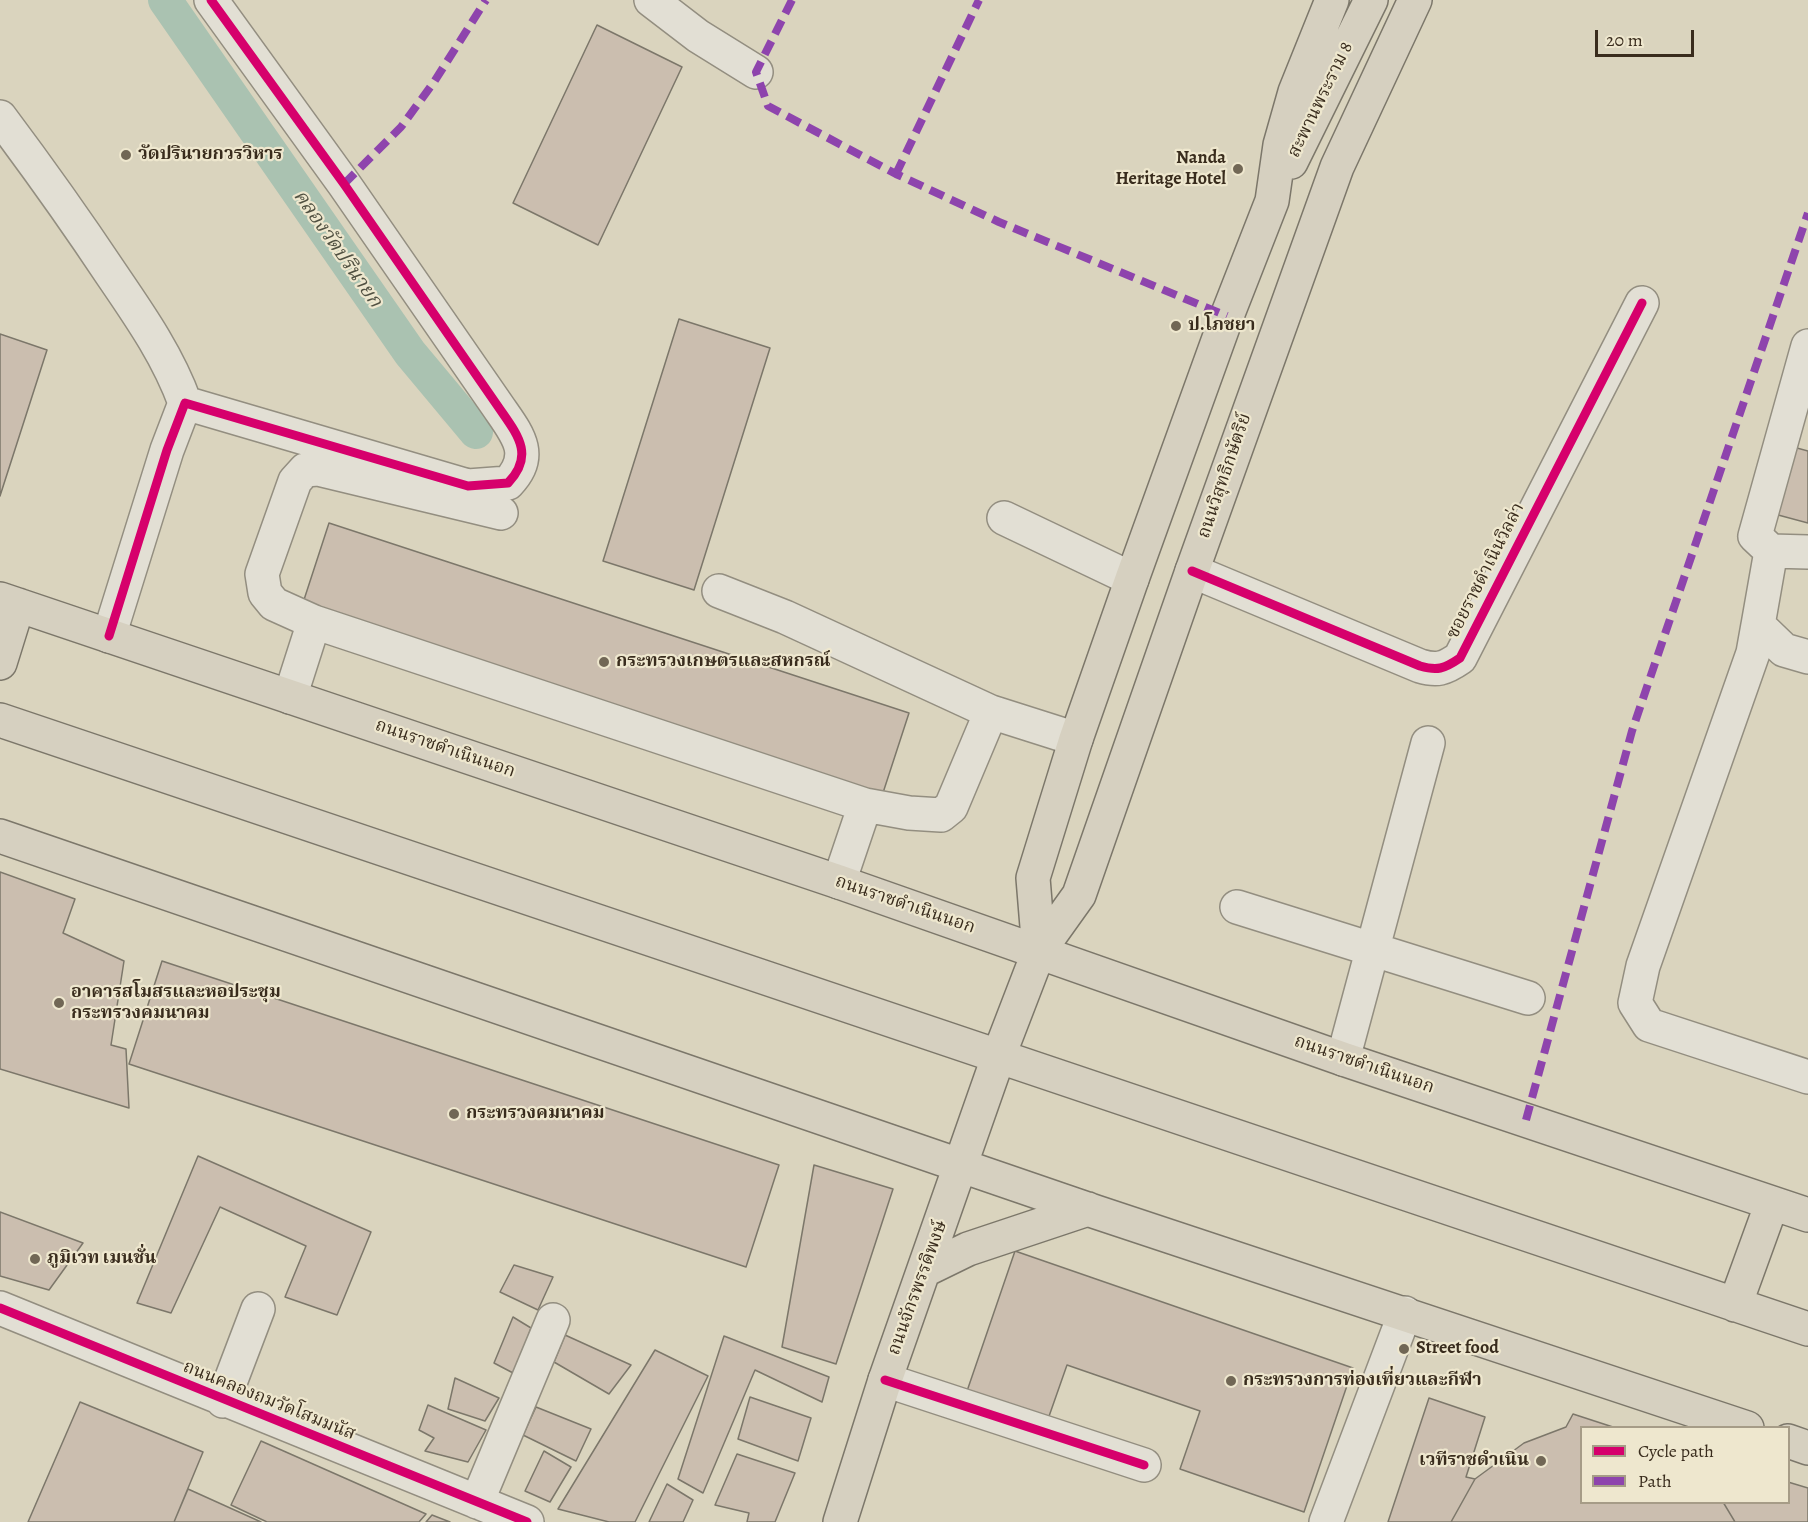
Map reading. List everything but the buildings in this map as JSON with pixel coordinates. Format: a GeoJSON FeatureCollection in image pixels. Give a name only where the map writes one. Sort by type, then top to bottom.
{"type":"FeatureCollection","features":[{"type":"Feature","properties":{"kind":"main road","name":"ถนนวิสุทธิกษัตริย์"},"geometry":{"type":"LineString","coordinates":[[1039,951],[1033,878],[1076,739],[1132,579],[1227,316],[1272,201],[1280,145],[1294,92],[1332,0]]}},
{"type":"Feature","properties":{"kind":"main road","name":"สะพานพระราม 8"},"geometry":{"type":"LineString","coordinates":[[1272,201],[1371,0]]}},
{"type":"Feature","properties":{"kind":"main road","name":"ถนนวิสุทธิกษัตริย์"},"geometry":{"type":"LineString","coordinates":[[999,1055],[1039,951],[1079,895],[1337,167],[1415,0]]}},
{"type":"Feature","properties":{"kind":"main road","name":"ถนนราชดำเนินนอก"},"geometry":{"type":"LineString","coordinates":[[9,602],[839,882],[1343,1059],[1808,1215]]}},
{"type":"Feature","properties":{"kind":"main road"},"geometry":{"type":"LineString","coordinates":[[0,663],[9,602]]}},
{"type":"Feature","properties":{"kind":"main road"},"geometry":{"type":"LineString","coordinates":[[0,720],[1808,1329]]}},
{"type":"Feature","properties":{"kind":"main road"},"geometry":{"type":"LineString","coordinates":[[0,836],[961,1167],[1742,1426]]}},
{"type":"Feature","properties":{"kind":"main road","name":"ถนนจักรพรรดิพงษ์"},"geometry":{"type":"LineString","coordinates":[[840,1522],[885,1380],[999,1055]]}},
{"type":"Feature","properties":{"kind":"main road"},"geometry":{"type":"LineString","coordinates":[[1735,1305],[1772,1203]]}},
{"type":"Feature","properties":{"kind":"main road"},"geometry":{"type":"LineString","coordinates":[[925,1270],[968,1249],[1088,1209]]}},
{"type":"Feature","properties":{"kind":"main road"},"geometry":{"type":"LineString","coordinates":[[1790,1442],[1808,1448]]}},
{"type":"Feature","properties":{"kind":"street"},"geometry":{"type":"LineString","coordinates":[[185,403],[468,486],[508,483],[520,470],[523,455],[519,438],[497,405],[344,184],[211,0]]}},
{"type":"Feature","properties":{"kind":"street"},"geometry":{"type":"LineString","coordinates":[[651,0],[698,36],[756,72]]}},
{"type":"Feature","properties":{"kind":"street"},"geometry":{"type":"LineString","coordinates":[[0,117],[53,188],[153,335],[175,373],[185,403],[167,450],[109,636]]}},
{"type":"Feature","properties":{"kind":"street","name":"ซอยราชดำเนินวิลล่า"},"geometry":{"type":"LineString","coordinates":[[1192,571],[1420,666],[1437,671],[1449,666],[1460,658],[1642,303]]}},
{"type":"Feature","properties":{"kind":"street"},"geometry":{"type":"LineString","coordinates":[[1808,346],[1798,416],[1755,536],[1771,551],[1808,552]]}},
{"type":"Feature","properties":{"kind":"street"},"geometry":{"type":"LineString","coordinates":[[501,513],[318,469],[305,470],[296,481],[262,574],[265,593],[274,604],[314,622],[864,805],[909,813],[941,815],[951,807],[991,712]]}},
{"type":"Feature","properties":{"kind":"street"},"geometry":{"type":"LineString","coordinates":[[1004,518],[1132,579]]}},
{"type":"Feature","properties":{"kind":"street"},"geometry":{"type":"LineString","coordinates":[[1771,551],[1753,653],[1643,966],[1635,1003],[1649,1024],[1808,1077]]}},
{"type":"Feature","properties":{"kind":"street"},"geometry":{"type":"LineString","coordinates":[[719,591],[784,617],[991,712],[1076,739]]}},
{"type":"Feature","properties":{"kind":"street"},"geometry":{"type":"LineString","coordinates":[[290,697],[314,622]]}},
{"type":"Feature","properties":{"kind":"street"},"geometry":{"type":"LineString","coordinates":[[1758,625],[1784,650],[1808,657]]}},
{"type":"Feature","properties":{"kind":"street"},"geometry":{"type":"LineString","coordinates":[[1343,1059],[1428,743]]}},
{"type":"Feature","properties":{"kind":"street"},"geometry":{"type":"LineString","coordinates":[[839,882],[864,805]]}},
{"type":"Feature","properties":{"kind":"street"},"geometry":{"type":"LineString","coordinates":[[1237,907],[1528,998]]}},
{"type":"Feature","properties":{"kind":"street","name":"ถนนคลองถมวัดโสมมนัส"},"geometry":{"type":"LineString","coordinates":[[0,1308],[224,1401],[527,1522]]}},
{"type":"Feature","properties":{"kind":"street"},"geometry":{"type":"LineString","coordinates":[[224,1401],[258,1309]]}},
{"type":"Feature","properties":{"kind":"street"},"geometry":{"type":"LineString","coordinates":[[1326,1522],[1405,1313]]}},
{"type":"Feature","properties":{"kind":"street"},"geometry":{"type":"LineString","coordinates":[[477,1502],[553,1320]]}},
{"type":"Feature","properties":{"kind":"street"},"geometry":{"type":"LineString","coordinates":[[885,1380],[1144,1465]]}},
{"type":"Feature","properties":{"kind":"waterway","name":"คลองวัดปรินายก"},"geometry":{"type":"LineString","coordinates":[[165,0],[410,353],[476,432]]}},
{"type":"Feature","properties":{"kind":"marked path"},"geometry":{"type":"LineString","coordinates":[[344,184],[401,127],[434,82],[486,0]]}},
{"type":"Feature","properties":{"kind":"marked path"},"geometry":{"type":"LineString","coordinates":[[792,0],[756,72],[768,106],[896,174],[999,222],[1227,316]]}},
{"type":"Feature","properties":{"kind":"marked path"},"geometry":{"type":"LineString","coordinates":[[896,174],[979,0]]}},
{"type":"Feature","properties":{"kind":"marked path"},"geometry":{"type":"LineString","coordinates":[[1526,1120],[1632,731],[1808,213]]}},
{"type":"Feature","properties":{"kind":"cycle path"},"geometry":{"type":"LineString","coordinates":[[109,636],[167,450],[185,403],[468,486],[508,483],[521,463],[520,444],[511,425],[344,184],[211,0]]}},
{"type":"Feature","properties":{"kind":"cycle path"},"geometry":{"type":"LineString","coordinates":[[1192,571],[1420,666],[1436,669],[1454,662],[1460,658],[1642,303]]}},
{"type":"Feature","properties":{"kind":"cycle path"},"geometry":{"type":"LineString","coordinates":[[0,1308],[527,1522]]}},
{"type":"Feature","properties":{"kind":"cycle path"},"geometry":{"type":"LineString","coordinates":[[885,1380],[1144,1465]]}},
{"type":"Feature","properties":{"kind":"place","name":"วัดปรินายกวรวิหาร"},"geometry":{"type":"Point","coordinates":[126,155]}},
{"type":"Feature","properties":{"kind":"place","name":"Nanda Heritage Hotel"},"geometry":{"type":"Point","coordinates":[1238,169]}},
{"type":"Feature","properties":{"kind":"place","name":"ป.โภชยา"},"geometry":{"type":"Point","coordinates":[1176,326]}},
{"type":"Feature","properties":{"kind":"place","name":"กระทรวงเกษตรและสหกรณ์"},"geometry":{"type":"Point","coordinates":[604,662]}},
{"type":"Feature","properties":{"kind":"place","name":"อาคารสโมสรและหอประชุม กระทรวงคมนาคม"},"geometry":{"type":"Point","coordinates":[59,1003]}},
{"type":"Feature","properties":{"kind":"place","name":"กระทรวงคมนาคม"},"geometry":{"type":"Point","coordinates":[454,1114]}},
{"type":"Feature","properties":{"kind":"place","name":"ภูมิเวท เมนชั่น"},"geometry":{"type":"Point","coordinates":[35,1259]}},
{"type":"Feature","properties":{"kind":"place","name":"Street food"},"geometry":{"type":"Point","coordinates":[1404,1349]}},
{"type":"Feature","properties":{"kind":"place","name":"กระทรวงการท่องเที่ยวและกีฬา"},"geometry":{"type":"Point","coordinates":[1231,1381]}},
{"type":"Feature","properties":{"kind":"place","name":"เวทีราชดำเนิน"},"geometry":{"type":"Point","coordinates":[1541,1461]}}]}
